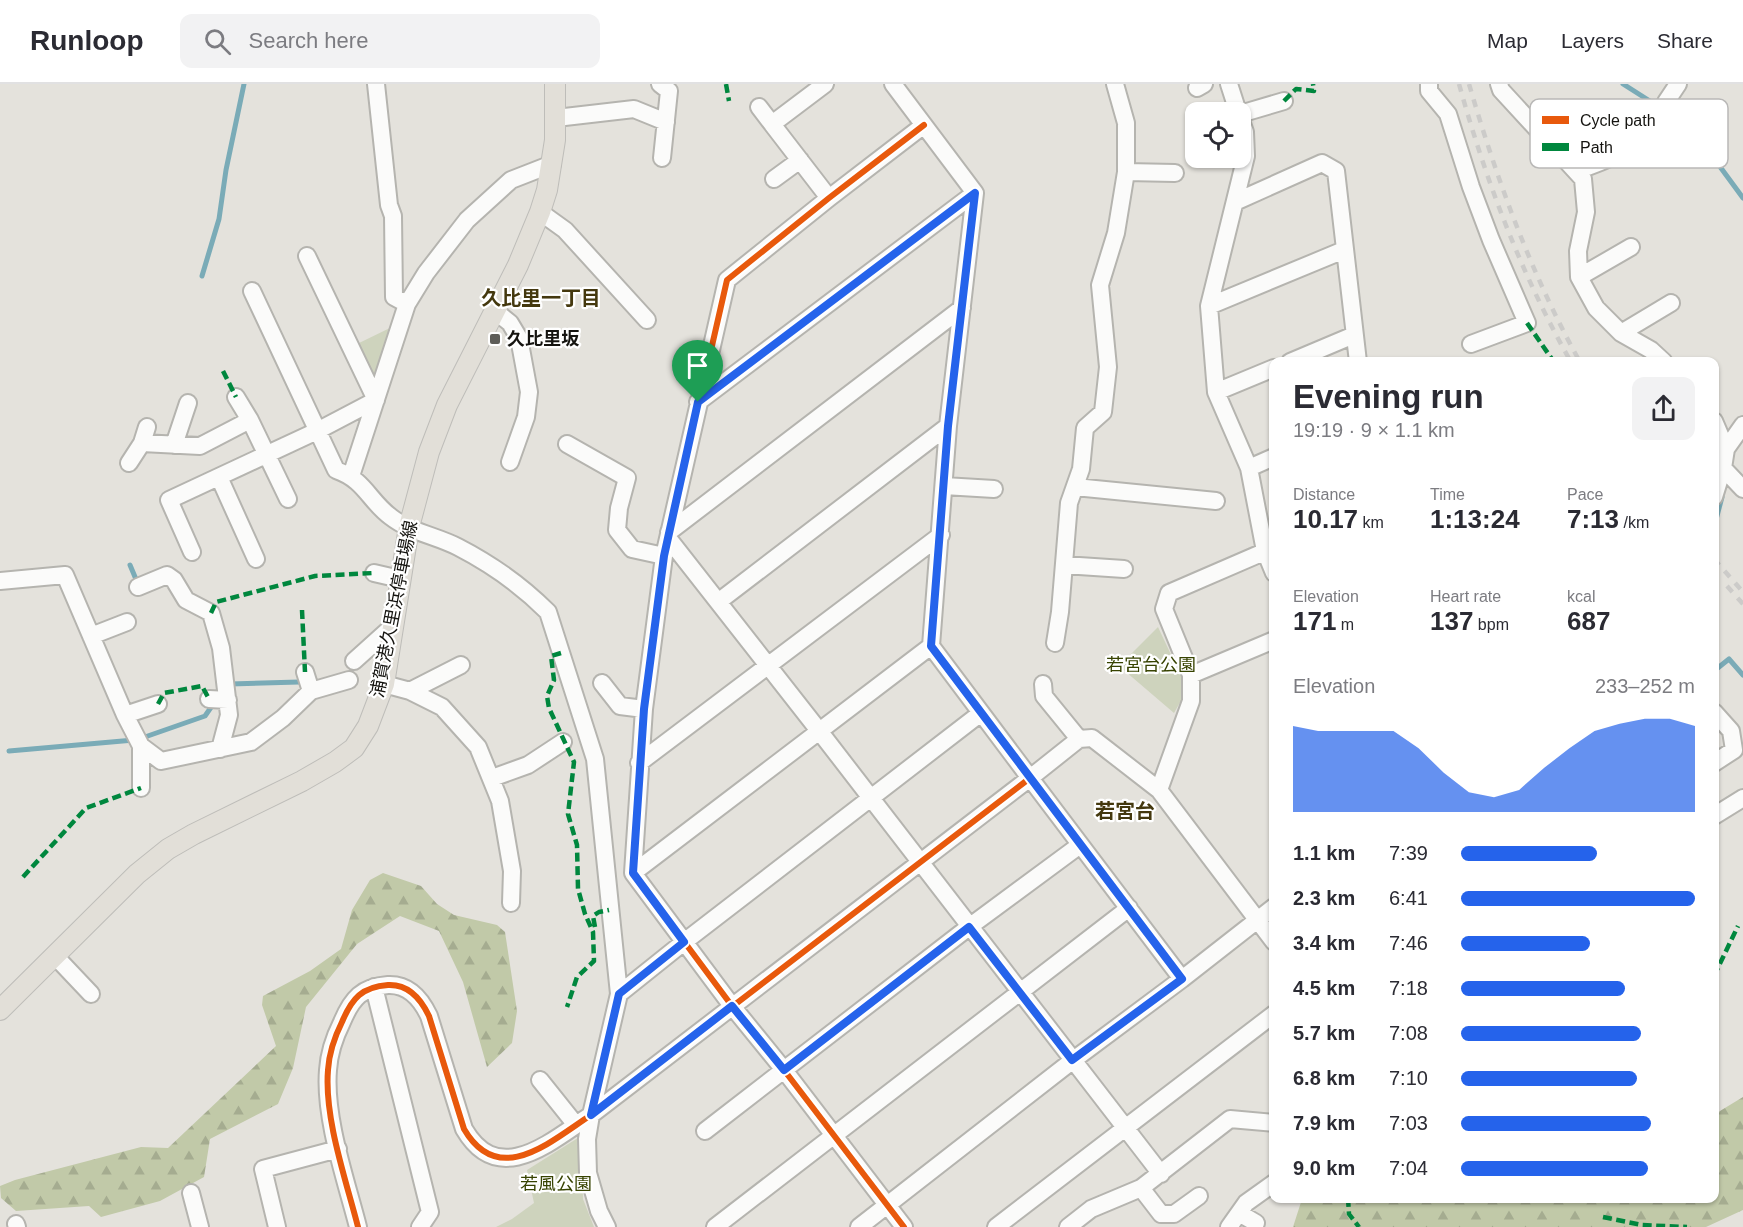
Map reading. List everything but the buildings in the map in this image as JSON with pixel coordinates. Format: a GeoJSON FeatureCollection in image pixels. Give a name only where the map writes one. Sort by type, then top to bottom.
{"type":"FeatureCollection","features":[{"type":"Feature","properties":{"kind":"main road","name":"浦賀港久里浜停車場線"},"geometry":{"type":"LineString","coordinates":[[0,1010],[137,874],[168,849],[302,782],[354,748],[368,726],[384,684],[409,527],[429,452],[447,405],[518,265],[540,212],[552,164],[556,118],[555,84]]}},
{"type":"Feature","properties":{"kind":"street"},"geometry":{"type":"LineString","coordinates":[[376,84],[389,205],[393,216],[394,297],[407,304]]}},
{"type":"Feature","properties":{"kind":"street"},"geometry":{"type":"LineString","coordinates":[[660,84],[669,92],[662,158]]}},
{"type":"Feature","properties":{"kind":"street"},"geometry":{"type":"LineString","coordinates":[[772,124],[825,84]]}},
{"type":"Feature","properties":{"kind":"street"},"geometry":{"type":"LineString","coordinates":[[893,84],[975,193],[948,426],[931,646],[1182,979]]}},
{"type":"Feature","properties":{"kind":"street"},"geometry":{"type":"LineString","coordinates":[[1055,643],[1069,503],[1081,469],[1085,428],[1103,412],[1108,367],[1100,285],[1116,233],[1126,172],[1126,123],[1115,84]]}},
{"type":"Feature","properties":{"kind":"street"},"geometry":{"type":"LineString","coordinates":[[1229,84],[1236,102]]}},
{"type":"Feature","properties":{"kind":"street"},"geometry":{"type":"LineString","coordinates":[[1429,84],[1429,91],[1448,114],[1471,187],[1491,240],[1527,323],[1471,344]]}},
{"type":"Feature","properties":{"kind":"street"},"geometry":{"type":"LineString","coordinates":[[1499,84],[1501,90],[1530,121]]}},
{"type":"Feature","properties":{"kind":"street"},"geometry":{"type":"LineString","coordinates":[[1668,99],[1678,84]]}},
{"type":"Feature","properties":{"kind":"street"},"geometry":{"type":"LineString","coordinates":[[1251,110],[1284,101]]}},
{"type":"Feature","properties":{"kind":"street"},"geometry":{"type":"LineString","coordinates":[[759,107],[829,198]]}},
{"type":"Feature","properties":{"kind":"street"},"geometry":{"type":"LineString","coordinates":[[556,118],[634,109],[666,122]]}},
{"type":"Feature","properties":{"kind":"street"},"geometry":{"type":"LineString","coordinates":[[904,1227],[732,1006],[633,873],[644,709],[664,556],[727,280],[924,125]]}},
{"type":"Feature","properties":{"kind":"street"},"geometry":{"type":"LineString","coordinates":[[774,178],[800,160]]}},
{"type":"Feature","properties":{"kind":"street"},"geometry":{"type":"LineString","coordinates":[[1235,202],[1322,163],[1336,171],[1357,357]]}},
{"type":"Feature","properties":{"kind":"street"},"geometry":{"type":"LineString","coordinates":[[351,476],[407,304],[426,273],[467,220],[511,180],[552,164]]}},
{"type":"Feature","properties":{"kind":"street"},"geometry":{"type":"LineString","coordinates":[[1159,790],[1191,701],[1191,675],[1164,609],[1169,593],[1269,550],[1249,468],[1216,392],[1209,306],[1243,168]]}},
{"type":"Feature","properties":{"kind":"street"},"geometry":{"type":"LineString","coordinates":[[1573,168],[1583,179],[1586,212],[1578,251],[1579,277],[1596,308],[1621,333],[1651,350],[1659,357]]}},
{"type":"Feature","properties":{"kind":"street"},"geometry":{"type":"LineString","coordinates":[[1576,171],[1584,168]]}},
{"type":"Feature","properties":{"kind":"street"},"geometry":{"type":"LineString","coordinates":[[1126,172],[1175,173]]}},
{"type":"Feature","properties":{"kind":"street"},"geometry":{"type":"LineString","coordinates":[[698,402],[975,193]]}},
{"type":"Feature","properties":{"kind":"street"},"geometry":{"type":"LineString","coordinates":[[540,212],[565,230],[647,320]]}},
{"type":"Feature","properties":{"kind":"street"},"geometry":{"type":"LineString","coordinates":[[1579,277],[1631,247]]}},
{"type":"Feature","properties":{"kind":"street"},"geometry":{"type":"LineString","coordinates":[[1209,306],[1344,250]]}},
{"type":"Feature","properties":{"kind":"street"},"geometry":{"type":"LineString","coordinates":[[307,256],[376,400]]}},
{"type":"Feature","properties":{"kind":"street"},"geometry":{"type":"LineString","coordinates":[[252,291],[336,470],[351,476],[391,518],[458,547],[490,566],[531,595],[548,612],[595,759],[619,994],[591,1115],[587,1147],[588,1173],[598,1211],[607,1227]]}},
{"type":"Feature","properties":{"kind":"street"},"geometry":{"type":"LineString","coordinates":[[1621,333],[1671,303]]}},
{"type":"Feature","properties":{"kind":"street"},"geometry":{"type":"LineString","coordinates":[[668,535],[962,308]]}},
{"type":"Feature","properties":{"kind":"street"},"geometry":{"type":"LineString","coordinates":[[495,311],[510,323],[519,338],[529,392],[525,417],[510,462]]}},
{"type":"Feature","properties":{"kind":"street"},"geometry":{"type":"LineString","coordinates":[[1302,357],[1354,335]]}},
{"type":"Feature","properties":{"kind":"street"},"geometry":{"type":"LineString","coordinates":[[1216,392],[1269,370]]}},
{"type":"Feature","properties":{"kind":"street"},"geometry":{"type":"LineString","coordinates":[[236,398],[250,420],[288,499]]}},
{"type":"Feature","properties":{"kind":"street"},"geometry":{"type":"LineString","coordinates":[[192,552],[169,500],[317,431],[376,400]]}},
{"type":"Feature","properties":{"kind":"street"},"geometry":{"type":"LineString","coordinates":[[174,445],[188,403]]}},
{"type":"Feature","properties":{"kind":"street"},"geometry":{"type":"LineString","coordinates":[[129,463],[145,435],[174,445],[200,446],[250,420]]}},
{"type":"Feature","properties":{"kind":"street"},"geometry":{"type":"LineString","coordinates":[[1719,481],[1726,449],[1743,425]]}},
{"type":"Feature","properties":{"kind":"street"},"geometry":{"type":"LineString","coordinates":[[718,602],[948,426]]}},
{"type":"Feature","properties":{"kind":"street"},"geometry":{"type":"LineString","coordinates":[[1719,433],[1726,449]]}},
{"type":"Feature","properties":{"kind":"street"},"geometry":{"type":"LineString","coordinates":[[567,444],[627,478],[619,508],[617,530],[632,549],[664,556]]}},
{"type":"Feature","properties":{"kind":"street"},"geometry":{"type":"LineString","coordinates":[[1249,468],[1269,459]]}},
{"type":"Feature","properties":{"kind":"street"},"geometry":{"type":"LineString","coordinates":[[1723,468],[1743,489]]}},
{"type":"Feature","properties":{"kind":"street"},"geometry":{"type":"LineString","coordinates":[[225,474],[256,559]]}},
{"type":"Feature","properties":{"kind":"street"},"geometry":{"type":"LineString","coordinates":[[944,486],[994,489]]}},
{"type":"Feature","properties":{"kind":"street"},"geometry":{"type":"LineString","coordinates":[[1075,487],[1216,501]]}},
{"type":"Feature","properties":{"kind":"street"},"geometry":{"type":"LineString","coordinates":[[668,535],[1161,1174]]}},
{"type":"Feature","properties":{"kind":"street"},"geometry":{"type":"LineString","coordinates":[[639,763],[941,536]]}},
{"type":"Feature","properties":{"kind":"street"},"geometry":{"type":"LineString","coordinates":[[1064,565],[1124,569]]}},
{"type":"Feature","properties":{"kind":"street"},"geometry":{"type":"LineString","coordinates":[[374,573],[399,579]]}},
{"type":"Feature","properties":{"kind":"street"},"geometry":{"type":"LineString","coordinates":[[0,580],[65,575],[125,715],[141,746],[161,761],[251,742],[283,718],[311,691],[349,680]]}},
{"type":"Feature","properties":{"kind":"street"},"geometry":{"type":"LineString","coordinates":[[138,587],[167,576],[174,580],[186,600],[211,613],[208,620],[217,650],[218,700],[229,715],[220,749]]}},
{"type":"Feature","properties":{"kind":"street"},"geometry":{"type":"LineString","coordinates":[[91,636],[127,622]]}},
{"type":"Feature","properties":{"kind":"street"},"geometry":{"type":"LineString","coordinates":[[354,661],[394,624]]}},
{"type":"Feature","properties":{"kind":"street"},"geometry":{"type":"LineString","coordinates":[[1191,675],[1269,641]]}},
{"type":"Feature","properties":{"kind":"street"},"geometry":{"type":"LineString","coordinates":[[633,873],[931,646]]}},
{"type":"Feature","properties":{"kind":"street"},"geometry":{"type":"LineString","coordinates":[[410,691],[461,665]]}},
{"type":"Feature","properties":{"kind":"street"},"geometry":{"type":"LineString","coordinates":[[305,672],[311,691]]}},
{"type":"Feature","properties":{"kind":"street"},"geometry":{"type":"LineString","coordinates":[[602,683],[620,706],[644,709]]}},
{"type":"Feature","properties":{"kind":"street"},"geometry":{"type":"LineString","coordinates":[[384,684],[410,691],[442,707],[478,747],[500,801],[512,871],[511,903]]}},
{"type":"Feature","properties":{"kind":"street"},"geometry":{"type":"LineString","coordinates":[[1043,684],[1044,696],[1079,739]]}},
{"type":"Feature","properties":{"kind":"street"},"geometry":{"type":"LineString","coordinates":[[125,715],[158,704]]}},
{"type":"Feature","properties":{"kind":"street"},"geometry":{"type":"LineString","coordinates":[[619,994],[981,713]]}},
{"type":"Feature","properties":{"kind":"street"},"geometry":{"type":"LineString","coordinates":[[1719,718],[1731,731],[1734,750],[1719,760]]}},
{"type":"Feature","properties":{"kind":"street"},"geometry":{"type":"LineString","coordinates":[[358,1227],[329,1105],[328,1068],[337,1032],[352,1002],[363,992],[374,987],[398,985],[408,989],[423,1004],[464,1129],[476,1147],[484,1154],[505,1159],[528,1155],[591,1115],[1079,739],[1092,738],[1159,790],[1269,936]]}},
{"type":"Feature","properties":{"kind":"street"},"geometry":{"type":"LineString","coordinates":[[492,778],[528,765],[563,742]]}},
{"type":"Feature","properties":{"kind":"street"},"geometry":{"type":"LineString","coordinates":[[141,746],[141,788]]}},
{"type":"Feature","properties":{"kind":"street"},"geometry":{"type":"LineString","coordinates":[[1719,813],[1743,798]]}},
{"type":"Feature","properties":{"kind":"street"},"geometry":{"type":"LineString","coordinates":[[705,1131],[969,927],[1080,845]]}},
{"type":"Feature","properties":{"kind":"street"},"geometry":{"type":"LineString","coordinates":[[715,1227],[1019,990],[1129,908]]}},
{"type":"Feature","properties":{"kind":"street"},"geometry":{"type":"LineString","coordinates":[[859,1227],[1072,1060],[1182,979],[1269,911]]}},
{"type":"Feature","properties":{"kind":"street"},"geometry":{"type":"LineString","coordinates":[[55,956],[91,994]]}},
{"type":"Feature","properties":{"kind":"street"},"geometry":{"type":"LineString","coordinates":[[374,987],[430,1212],[420,1227]]}},
{"type":"Feature","properties":{"kind":"street"},"geometry":{"type":"LineString","coordinates":[[996,1227],[1269,1018]]}},
{"type":"Feature","properties":{"kind":"street"},"geometry":{"type":"LineString","coordinates":[[540,1080],[576,1125]]}},
{"type":"Feature","properties":{"kind":"street"},"geometry":{"type":"LineString","coordinates":[[1068,1227],[1091,1209],[1141,1188],[1230,1119],[1269,1123]]}},
{"type":"Feature","properties":{"kind":"street"},"geometry":{"type":"LineString","coordinates":[[277,1227],[263,1169],[339,1149]]}},
{"type":"Feature","properties":{"kind":"street"},"geometry":{"type":"LineString","coordinates":[[1256,1223],[1234,1220],[1246,1203],[1269,1187]]}},
{"type":"Feature","properties":{"kind":"street"},"geometry":{"type":"LineString","coordinates":[[1141,1188],[1161,1214],[1173,1214],[1199,1196]]}},
{"type":"Feature","properties":{"kind":"street"},"geometry":{"type":"LineString","coordinates":[[191,1193],[200,1227]]}},
{"type":"Feature","properties":{"kind":"green space"},"geometry":{"type":"Polygon","coordinates":[[[394,326],[374,383],[357,344],[394,326]]]}},
{"type":"Feature","properties":{"kind":"green space","name":"若宮台公園"},"geometry":{"type":"Polygon","coordinates":[[[1158,627],[1182,678],[1182,699],[1174,713],[1119,666],[1158,627]]]}},
{"type":"Feature","properties":{"kind":"green space"},"geometry":{"type":"Polygon","coordinates":[[[383,873],[421,886],[437,904],[454,915],[497,925],[505,932],[517,1011],[512,1043],[487,1067],[463,982],[439,931],[400,916],[357,944],[306,1007],[293,1068],[278,1104],[210,1139],[204,1177],[160,1201],[101,1217],[89,1206],[16,1211],[1,1198],[0,1186],[15,1180],[141,1147],[168,1148],[276,1046],[262,1005],[263,996],[310,971],[341,949],[352,910],[370,880],[383,873]]]}},
{"type":"Feature","properties":{"kind":"green space"},"geometry":{"type":"Polygon","coordinates":[[[1743,1097],[1743,1210],[1706,1227],[1293,1227],[1301,1203],[1719,1203],[1719,1112],[1743,1097]]]}},
{"type":"Feature","properties":{"kind":"green space","name":"若風公園"},"geometry":{"type":"Polygon","coordinates":[[[581,1136],[583,1199],[594,1227],[496,1227],[534,1203],[527,1170],[581,1136]]]}},
{"type":"Feature","properties":{"kind":"waterway"},"geometry":{"type":"LineString","coordinates":[[202,276],[219,219],[226,170],[244,84]]}},
{"type":"Feature","properties":{"kind":"waterway"},"geometry":{"type":"LineString","coordinates":[[1623,84],[1647,99]]}},
{"type":"Feature","properties":{"kind":"waterway"},"geometry":{"type":"LineString","coordinates":[[1721,168],[1743,198]]}},
{"type":"Feature","properties":{"kind":"waterway"},"geometry":{"type":"LineString","coordinates":[[1719,508],[1722,497]]}},
{"type":"Feature","properties":{"kind":"waterway"},"geometry":{"type":"LineString","coordinates":[[130,565],[138,584]]}},
{"type":"Feature","properties":{"kind":"waterway"},"geometry":{"type":"LineString","coordinates":[[1719,667],[1729,659],[1743,675]]}},
{"type":"Feature","properties":{"kind":"waterway"},"geometry":{"type":"LineString","coordinates":[[230,684],[299,682]]}},
{"type":"Feature","properties":{"kind":"waterway"},"geometry":{"type":"LineString","coordinates":[[142,738],[205,716],[214,703]]}},
{"type":"Feature","properties":{"kind":"waterway"},"geometry":{"type":"LineString","coordinates":[[9,751],[134,740]]}},
{"type":"Feature","properties":{"kind":"railway"},"geometry":{"type":"LineString","coordinates":[[1459,84],[1506,226],[1536,295],[1568,357]]}},
{"type":"Feature","properties":{"kind":"railway"},"geometry":{"type":"LineString","coordinates":[[1469,84],[1491,156],[1517,226],[1546,295],[1577,357]]}},
{"type":"Feature","properties":{"kind":"railway"},"geometry":{"type":"LineString","coordinates":[[1719,565],[1743,592]]}},
{"type":"Feature","properties":{"kind":"railway"},"geometry":{"type":"LineString","coordinates":[[1727,586],[1743,604]]}},
{"type":"Feature","properties":{"kind":"marked path"},"geometry":{"type":"LineString","coordinates":[[726,84],[729,101]]}},
{"type":"Feature","properties":{"kind":"marked path"},"geometry":{"type":"LineString","coordinates":[[1284,101],[1296,89],[1314,91],[1313,84]]}},
{"type":"Feature","properties":{"kind":"marked path"},"geometry":{"type":"LineString","coordinates":[[1527,323],[1551,357]]}},
{"type":"Feature","properties":{"kind":"marked path"},"geometry":{"type":"LineString","coordinates":[[223,371],[236,397]]}},
{"type":"Feature","properties":{"kind":"marked path"},"geometry":{"type":"LineString","coordinates":[[211,613],[216,602],[315,576],[374,573]]}},
{"type":"Feature","properties":{"kind":"marked path"},"geometry":{"type":"LineString","coordinates":[[302,610],[305,672]]}},
{"type":"Feature","properties":{"kind":"marked path"},"geometry":{"type":"LineString","coordinates":[[561,653],[551,656],[554,680],[547,696],[549,708],[574,762],[568,814],[577,845],[578,889],[593,932],[594,961],[577,977],[567,1007]]}},
{"type":"Feature","properties":{"kind":"marked path"},"geometry":{"type":"LineString","coordinates":[[158,704],[164,693],[202,686],[209,699]]}},
{"type":"Feature","properties":{"kind":"marked path"},"geometry":{"type":"LineString","coordinates":[[23,877],[86,808],[141,788]]}},
{"type":"Feature","properties":{"kind":"marked path"},"geometry":{"type":"LineString","coordinates":[[595,927],[593,916],[609,910]]}},
{"type":"Feature","properties":{"kind":"marked path"},"geometry":{"type":"LineString","coordinates":[[1719,966],[1738,926]]}},
{"type":"Feature","properties":{"kind":"marked path"},"geometry":{"type":"LineString","coordinates":[[1348,1203],[1349,1214],[1359,1227]]}},
{"type":"Feature","properties":{"kind":"marked path"},"geometry":{"type":"LineString","coordinates":[[1603,1217],[1642,1225],[1687,1227]]}},
{"type":"Feature","properties":{"kind":"cycle path"},"geometry":{"type":"LineString","coordinates":[[904,1227],[732,1006],[633,873],[644,709],[664,556],[727,280],[924,125]]}},
{"type":"Feature","properties":{"kind":"cycle path"},"geometry":{"type":"LineString","coordinates":[[358,1227],[342,1169],[329,1108],[328,1070],[337,1033],[350,1006],[359,995],[371,988],[395,985],[408,990],[418,998],[429,1016],[464,1129],[478,1147],[493,1156],[509,1158],[526,1154],[559,1137],[591,1115],[1030,778],[1182,979]]}},
{"type":"Feature","properties":{"kind":"place","name":"久比里坂"},"geometry":{"type":"Point","coordinates":[495,339]}},
{"type":"Feature","properties":{"kind":"district","name":"久比里一丁目"},"geometry":{"type":"Point","coordinates":[541,298]}},
{"type":"Feature","properties":{"kind":"district","name":"若宮台"},"geometry":{"type":"Point","coordinates":[1125,811]}},
{"type":"Feature","properties":{"kind":"route"},"geometry":{"type":"LineString","coordinates":[[975,193],[948,426],[931,646],[1182,979],[1072,1060],[969,927],[784,1070],[732,1006],[591,1115],[619,994],[684,942],[633,873],[639,763],[647,678],[664,556],[698,402],[975,193]]}}]}
